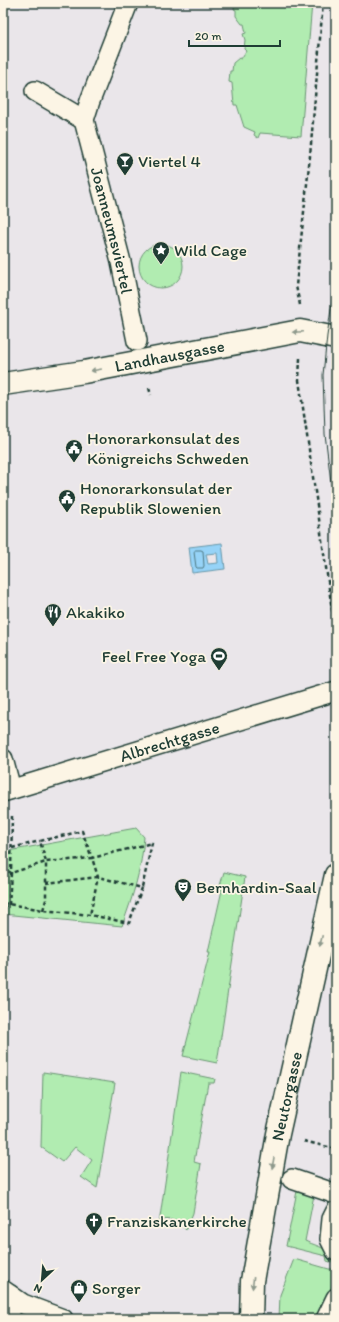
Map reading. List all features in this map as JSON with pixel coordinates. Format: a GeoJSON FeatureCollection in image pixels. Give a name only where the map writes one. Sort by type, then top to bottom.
{"type":"FeatureCollection","features":[{"type":"Feature","properties":{"kind":"street"},"geometry":{"type":"LineString","coordinates":[[35,91],[84,120],[128,3]]}},
{"type":"Feature","properties":{"kind":"street","name":"Joanneumsviertel"},"geometry":{"type":"LineString","coordinates":[[84,120],[121,262],[137,341]]}},
{"type":"Feature","properties":{"kind":"street","name":"Landhausgasse"},"geometry":{"type":"LineString","coordinates":[[3,384],[91,370],[300,331],[336,338]]}},
{"type":"Feature","properties":{"kind":"street","name":"Albrechtgasse"},"geometry":{"type":"LineString","coordinates":[[6,791],[336,691]]}},
{"type":"Feature","properties":{"kind":"street"},"geometry":{"type":"LineString","coordinates":[[3,759],[6,791]]}},
{"type":"Feature","properties":{"kind":"street","name":"Neutorgasse"},"geometry":{"type":"LineString","coordinates":[[251,1319],[252,1281],[278,1134],[336,875]]}},
{"type":"Feature","properties":{"kind":"street"},"geometry":{"type":"LineString","coordinates":[[292,1179],[336,1194]]}},
{"type":"Feature","properties":{"kind":"street"},"geometry":{"type":"LineString","coordinates":[[336,1211],[332,1219],[330,1239],[336,1251]]}},
{"type":"Feature","properties":{"kind":"street"},"geometry":{"type":"LineString","coordinates":[[7,1292],[10,1319]]}},
{"type":"Feature","properties":{"kind":"street"},"geometry":{"type":"LineString","coordinates":[[7,1292],[23,1304],[63,1319]]}},
{"type":"Feature","properties":{"kind":"street"},"geometry":{"type":"LineString","coordinates":[[326,1319],[336,1298]]}},
{"type":"Feature","properties":{"kind":"path"},"geometry":{"type":"LineString","coordinates":[[300,307],[296,286],[310,156],[323,3]]}},
{"type":"Feature","properties":{"kind":"path"},"geometry":{"type":"LineString","coordinates":[[299,380],[336,637]]}},
{"type":"Feature","properties":{"kind":"path"},"geometry":{"type":"LineString","coordinates":[[149,388],[151,395]]}},
{"type":"Feature","properties":{"kind":"path"},"geometry":{"type":"LineString","coordinates":[[6,791],[13,818],[10,905]]}},
{"type":"Feature","properties":{"kind":"path"},"geometry":{"type":"LineString","coordinates":[[12,848],[82,831],[98,877],[90,915]]}},
{"type":"Feature","properties":{"kind":"path"},"geometry":{"type":"LineString","coordinates":[[40,841],[46,862],[46,900],[43,910]]}},
{"type":"Feature","properties":{"kind":"path"},"geometry":{"type":"LineString","coordinates":[[3,903],[43,910],[90,915],[130,923],[142,888],[152,843],[92,858],[46,862],[11,873]]}},
{"type":"Feature","properties":{"kind":"path"},"geometry":{"type":"LineString","coordinates":[[3,867],[11,873]]}},
{"type":"Feature","properties":{"kind":"path"},"geometry":{"type":"LineString","coordinates":[[46,883],[98,877],[142,888]]}},
{"type":"Feature","properties":{"kind":"path"},"geometry":{"type":"LineString","coordinates":[[3,906],[10,905]]}},
{"type":"Feature","properties":{"kind":"path"},"geometry":{"type":"LineString","coordinates":[[300,1140],[336,1149]]}},
{"type":"Feature","properties":{"kind":"green space"},"geometry":{"type":"Polygon","coordinates":[[[235,3],[312,3],[301,136],[260,133],[258,138],[254,135],[255,132],[244,127],[237,105],[234,105],[232,83],[229,82],[230,71],[232,71],[233,63],[239,58],[241,59],[246,51],[244,49],[245,40],[243,34],[246,33],[244,24],[242,24],[236,16],[236,10],[234,9],[235,3]]]}},
{"type":"Feature","properties":{"kind":"green space","name":"Wild Cage"},"geometry":{"type":"Polygon","coordinates":[[[165,244],[170,245],[177,250],[182,257],[182,275],[177,282],[170,287],[157,288],[152,287],[145,282],[140,275],[139,262],[140,257],[145,250],[152,245],[165,244]]]}},
{"type":"Feature","properties":{"kind":"green space"},"geometry":{"type":"Polygon","coordinates":[[[136,828],[144,837],[143,848],[136,882],[122,926],[3,914],[3,829],[8,851],[136,828]]]}},
{"type":"Feature","properties":{"kind":"green space"},"geometry":{"type":"Polygon","coordinates":[[[224,872],[245,877],[217,1063],[183,1056],[210,952],[208,952],[222,890],[219,889],[224,872]]]}},
{"type":"Feature","properties":{"kind":"green space"},"geometry":{"type":"Polygon","coordinates":[[[43,1072],[115,1083],[97,1188],[81,1177],[92,1160],[75,1147],[62,1162],[41,1147],[43,1072]]]}},
{"type":"Feature","properties":{"kind":"green space"},"geometry":{"type":"Polygon","coordinates":[[[181,1072],[215,1079],[214,1083],[208,1083],[194,1162],[201,1164],[193,1213],[186,1230],[172,1220],[162,1220],[159,1224],[181,1072]]]}},
{"type":"Feature","properties":{"kind":"green space"},"geometry":{"type":"Polygon","coordinates":[[[298,1186],[314,1195],[305,1241],[328,1251],[335,1259],[336,1264],[327,1261],[326,1256],[286,1246],[298,1186]]]}},
{"type":"Feature","properties":{"kind":"green space"},"geometry":{"type":"Polygon","coordinates":[[[294,1259],[329,1269],[336,1269],[336,1276],[319,1319],[279,1319],[280,1295],[294,1259]]]}},
{"type":"Feature","properties":{"kind":"water"},"geometry":{"type":"Polygon","coordinates":[[[222,543],[225,569],[192,573],[189,547],[222,543]],[[217,553],[206,554],[208,564],[218,563],[217,553]]]}},
{"type":"Feature","properties":{"kind":"tram line"},"geometry":{"type":"LineString","coordinates":[[336,277],[323,375],[325,434],[336,522]]}},
{"type":"Feature","properties":{"kind":"place","name":"Viertel 4"},"geometry":{"type":"Point","coordinates":[125,176]}},
{"type":"Feature","properties":{"kind":"place","name":"Wild Cage"},"geometry":{"type":"Point","coordinates":[161,265]}},
{"type":"Feature","properties":{"kind":"place","name":"Honorarkonsulat des Königreichs Schweden"},"geometry":{"type":"Point","coordinates":[74,463]}},
{"type":"Feature","properties":{"kind":"place","name":"Honorarkonsulat der Republik Slowenien"},"geometry":{"type":"Point","coordinates":[67,513]}},
{"type":"Feature","properties":{"kind":"place","name":"Akakiko"},"geometry":{"type":"Point","coordinates":[53,627]}},
{"type":"Feature","properties":{"kind":"place","name":"Feel Free Yoga"},"geometry":{"type":"Point","coordinates":[219,671]}},
{"type":"Feature","properties":{"kind":"place","name":"Bernhardin-Saal"},"geometry":{"type":"Point","coordinates":[183,902]}},
{"type":"Feature","properties":{"kind":"place","name":"Franziskanerkirche"},"geometry":{"type":"Point","coordinates":[94,1236]}},
{"type":"Feature","properties":{"kind":"place","name":"Sorger"},"geometry":{"type":"Point","coordinates":[79,1303]}}]}
